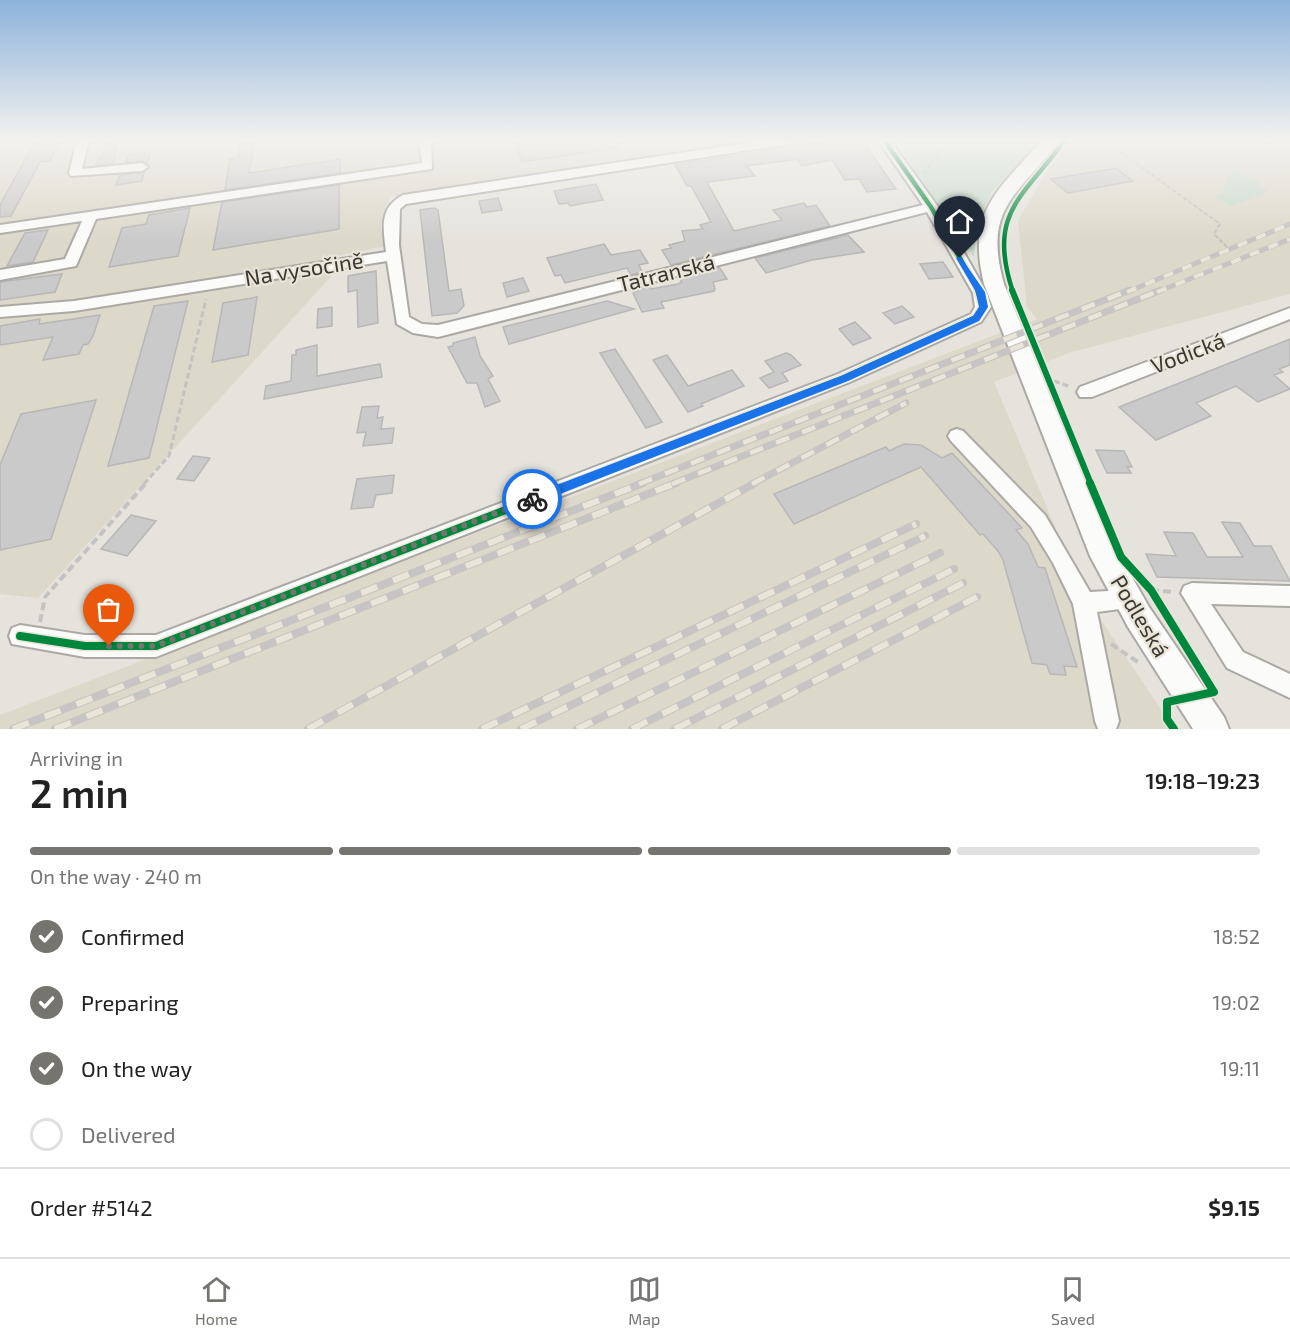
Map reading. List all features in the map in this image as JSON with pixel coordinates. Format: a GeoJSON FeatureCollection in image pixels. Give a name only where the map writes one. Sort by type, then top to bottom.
{"type":"FeatureCollection","features":[{"type":"Feature","properties":{"kind":"main road","name":"Podleská"},"geometry":{"type":"LineString","coordinates":[[1021,174],[1004,193],[990,224],[987,241],[989,262],[1007,319],[1099,546],[1141,591],[1212,729]]}},
{"type":"Feature","properties":{"kind":"street"},"geometry":{"type":"LineString","coordinates":[[0,229],[373,174]]}},
{"type":"Feature","properties":{"kind":"street"},"geometry":{"type":"LineString","coordinates":[[394,255],[392,210],[408,198],[565,174]]}},
{"type":"Feature","properties":{"kind":"street"},"geometry":{"type":"LineString","coordinates":[[29,637],[85,646],[156,646],[844,378],[976,318],[983,307],[980,292],[926,200],[908,174]]}},
{"type":"Feature","properties":{"kind":"street","name":"Tatranská"},"geometry":{"type":"LineString","coordinates":[[402,320],[419,329],[438,331],[926,200]]}},
{"type":"Feature","properties":{"kind":"street"},"geometry":{"type":"LineString","coordinates":[[0,275],[71,263],[91,215]]}},
{"type":"Feature","properties":{"kind":"street","name":"Na vysočině"},"geometry":{"type":"LineString","coordinates":[[0,312],[27,308],[74,306],[394,255],[402,320]]}},
{"type":"Feature","properties":{"kind":"street","name":"Vodická"},"geometry":{"type":"LineString","coordinates":[[1086,392],[1290,314]]}},
{"type":"Feature","properties":{"kind":"street"},"geometry":{"type":"LineString","coordinates":[[957,436],[1038,521],[1060,556],[1084,603],[1107,721]]}},
{"type":"Feature","properties":{"kind":"street"},"geometry":{"type":"LineString","coordinates":[[1084,603],[1141,591]]}},
{"type":"Feature","properties":{"kind":"street"},"geometry":{"type":"LineString","coordinates":[[1192,593],[1290,596]]}},
{"type":"Feature","properties":{"kind":"street"},"geometry":{"type":"LineString","coordinates":[[1192,593],[1235,660],[1290,686]]}},
{"type":"Feature","properties":{"kind":"path"},"geometry":{"type":"LineString","coordinates":[[923,174],[919,180],[926,200],[933,196],[990,224]]}},
{"type":"Feature","properties":{"kind":"path"},"geometry":{"type":"LineString","coordinates":[[1151,174],[1220,224],[1214,234],[1227,247]]}},
{"type":"Feature","properties":{"kind":"path"},"geometry":{"type":"LineString","coordinates":[[29,637],[45,597],[169,456],[210,284]]}},
{"type":"Feature","properties":{"kind":"path"},"geometry":{"type":"LineString","coordinates":[[1051,389],[1047,378],[1086,392]]}},
{"type":"Feature","properties":{"kind":"path"},"geometry":{"type":"LineString","coordinates":[[1141,591],[1192,593]]}},
{"type":"Feature","properties":{"kind":"path"},"geometry":{"type":"LineString","coordinates":[[1167,718],[1174,729]]}},
{"type":"Feature","properties":{"kind":"shaded area"},"geometry":{"type":"Polygon","coordinates":[[[0,174],[536,174],[389,197],[388,246],[336,256],[336,271],[38,598],[0,594],[0,174]]]}},
{"type":"Feature","properties":{"kind":"shaded area"},"geometry":{"type":"Polygon","coordinates":[[[1046,174],[1290,174],[1290,294],[1072,352],[994,382],[1083,593],[1174,729],[0,729],[0,715],[1037,319],[1027,307],[1018,220],[1046,174]]]}},
{"type":"Feature","properties":{"kind":"green space"},"geometry":{"type":"Polygon","coordinates":[[[918,174],[1008,174],[992,192],[977,224],[974,257],[918,174]]]}},
{"type":"Feature","properties":{"kind":"green space"},"geometry":{"type":"Polygon","coordinates":[[[1240,174],[1260,182],[1259,184],[1268,192],[1231,206],[1215,197],[1223,194],[1228,176],[1240,174]]]}},
{"type":"Feature","properties":{"kind":"building"},"geometry":{"type":"Polygon","coordinates":[[[17,174],[34,174],[11,216],[0,217],[0,205],[17,174]]]}},
{"type":"Feature","properties":{"kind":"building"},"geometry":{"type":"Polygon","coordinates":[[[144,174],[142,181],[116,185],[120,175],[144,174]]]}},
{"type":"Feature","properties":{"kind":"building"},"geometry":{"type":"Polygon","coordinates":[[[228,174],[333,174],[225,190],[228,174]]]}},
{"type":"Feature","properties":{"kind":"building"},"geometry":{"type":"Polygon","coordinates":[[[680,174],[753,174],[755,176],[707,182],[734,231],[782,220],[773,210],[804,203],[807,207],[816,205],[830,226],[671,265],[662,250],[671,248],[669,245],[685,241],[682,231],[703,229],[700,225],[711,222],[691,186],[687,186],[680,174]]]}},
{"type":"Feature","properties":{"kind":"building"},"geometry":{"type":"Polygon","coordinates":[[[841,174],[886,174],[896,189],[867,192],[859,179],[845,180],[841,174]]]}},
{"type":"Feature","properties":{"kind":"building"},"geometry":{"type":"Polygon","coordinates":[[[1080,174],[1124,174],[1133,181],[1068,193],[1051,179],[1080,174]]]}},
{"type":"Feature","properties":{"kind":"building"},"geometry":{"type":"Polygon","coordinates":[[[596,184],[603,200],[570,206],[568,203],[559,204],[554,191],[596,184]]]}},
{"type":"Feature","properties":{"kind":"building"},"geometry":{"type":"Polygon","coordinates":[[[339,185],[339,229],[213,250],[222,202],[339,185]]]}},
{"type":"Feature","properties":{"kind":"building"},"geometry":{"type":"Polygon","coordinates":[[[498,198],[502,210],[482,213],[479,201],[498,198]]]}},
{"type":"Feature","properties":{"kind":"building"},"geometry":{"type":"Polygon","coordinates":[[[190,208],[178,256],[109,267],[122,228],[146,224],[149,215],[190,208]]]}},
{"type":"Feature","properties":{"kind":"building"},"geometry":{"type":"Polygon","coordinates":[[[434,208],[438,210],[449,291],[461,289],[464,306],[457,313],[432,316],[420,210],[434,208]]]}},
{"type":"Feature","properties":{"kind":"building"},"geometry":{"type":"Polygon","coordinates":[[[48,230],[33,262],[7,266],[25,233],[48,230]]]}},
{"type":"Feature","properties":{"kind":"building"},"geometry":{"type":"Polygon","coordinates":[[[848,235],[864,252],[812,260],[766,273],[755,258],[848,235]]]}},
{"type":"Feature","properties":{"kind":"building"},"geometry":{"type":"Polygon","coordinates":[[[604,244],[611,255],[640,250],[648,263],[639,265],[642,272],[631,275],[627,268],[565,283],[561,275],[555,276],[547,258],[604,244]]]}},
{"type":"Feature","properties":{"kind":"building"},"geometry":{"type":"Polygon","coordinates":[[[943,262],[953,277],[929,279],[920,264],[943,262]]]}},
{"type":"Feature","properties":{"kind":"building"},"geometry":{"type":"Polygon","coordinates":[[[719,267],[727,279],[713,282],[714,291],[661,302],[664,308],[642,312],[633,293],[649,285],[651,289],[678,284],[682,282],[679,278],[719,267]]]}},
{"type":"Feature","properties":{"kind":"building"},"geometry":{"type":"Polygon","coordinates":[[[376,271],[378,323],[358,327],[357,290],[348,292],[348,276],[376,271]]]}},
{"type":"Feature","properties":{"kind":"building"},"geometry":{"type":"Polygon","coordinates":[[[62,274],[55,292],[0,300],[0,282],[62,274]]]}},
{"type":"Feature","properties":{"kind":"building"},"geometry":{"type":"Polygon","coordinates":[[[523,278],[529,291],[507,297],[503,283],[523,278]]]}},
{"type":"Feature","properties":{"kind":"building"},"geometry":{"type":"Polygon","coordinates":[[[257,297],[248,355],[212,362],[223,303],[257,297]]]}},
{"type":"Feature","properties":{"kind":"building"},"geometry":{"type":"Polygon","coordinates":[[[188,301],[149,458],[108,466],[154,306],[188,301]]]}},
{"type":"Feature","properties":{"kind":"building"},"geometry":{"type":"Polygon","coordinates":[[[607,301],[634,309],[509,344],[503,327],[607,301]]]}},
{"type":"Feature","properties":{"kind":"building"},"geometry":{"type":"Polygon","coordinates":[[[902,306],[914,317],[895,324],[883,313],[902,306]]]}},
{"type":"Feature","properties":{"kind":"building"},"geometry":{"type":"Polygon","coordinates":[[[332,307],[332,326],[317,328],[318,309],[332,307]]]}},
{"type":"Feature","properties":{"kind":"building"},"geometry":{"type":"Polygon","coordinates":[[[100,315],[93,336],[88,344],[83,345],[79,354],[43,360],[53,337],[0,345],[0,326],[40,319],[39,324],[100,315]]]}},
{"type":"Feature","properties":{"kind":"building"},"geometry":{"type":"Polygon","coordinates":[[[855,322],[871,338],[853,345],[839,329],[855,322]]]}},
{"type":"Feature","properties":{"kind":"building"},"geometry":{"type":"Polygon","coordinates":[[[475,337],[480,356],[493,376],[488,379],[500,401],[485,407],[477,383],[467,383],[448,347],[453,346],[453,343],[475,337]]]}},
{"type":"Feature","properties":{"kind":"building"},"geometry":{"type":"Polygon","coordinates":[[[1290,339],[1290,365],[1279,369],[1283,372],[1274,375],[1290,389],[1258,402],[1236,386],[1196,403],[1211,416],[1156,440],[1119,407],[1290,339]]]}},
{"type":"Feature","properties":{"kind":"building"},"geometry":{"type":"Polygon","coordinates":[[[317,345],[317,376],[380,364],[382,377],[264,399],[266,386],[291,381],[292,355],[296,355],[296,350],[317,345]]]}},
{"type":"Feature","properties":{"kind":"building"},"geometry":{"type":"Polygon","coordinates":[[[615,349],[662,422],[646,428],[600,353],[615,349]]]}},
{"type":"Feature","properties":{"kind":"building"},"geometry":{"type":"Polygon","coordinates":[[[786,353],[801,365],[782,373],[788,381],[769,388],[760,378],[774,372],[765,361],[786,353]]]}},
{"type":"Feature","properties":{"kind":"building"},"geometry":{"type":"Polygon","coordinates":[[[667,355],[688,386],[732,370],[744,386],[688,412],[653,360],[667,355]]]}},
{"type":"Feature","properties":{"kind":"building"},"geometry":{"type":"Polygon","coordinates":[[[96,400],[51,539],[0,550],[0,465],[21,414],[96,400]]]}},
{"type":"Feature","properties":{"kind":"building"},"geometry":{"type":"Polygon","coordinates":[[[379,406],[377,418],[383,417],[381,429],[394,428],[392,443],[363,446],[366,432],[357,433],[362,407],[379,406]]]}},
{"type":"Feature","properties":{"kind":"building"},"geometry":{"type":"Polygon","coordinates":[[[904,444],[921,445],[942,458],[952,453],[1022,528],[1016,530],[1028,544],[1038,567],[1045,568],[1077,667],[1064,666],[1066,675],[1050,674],[1047,665],[1032,663],[1003,560],[998,551],[983,534],[980,535],[921,467],[794,524],[774,494],[886,447],[889,451],[904,444]]]}},
{"type":"Feature","properties":{"kind":"building"},"geometry":{"type":"Polygon","coordinates":[[[1096,450],[1124,451],[1132,467],[1127,467],[1131,473],[1107,473],[1096,450]]]}},
{"type":"Feature","properties":{"kind":"building"},"geometry":{"type":"Polygon","coordinates":[[[193,456],[210,458],[194,481],[177,479],[193,456]]]}},
{"type":"Feature","properties":{"kind":"building"},"geometry":{"type":"Polygon","coordinates":[[[394,475],[392,493],[376,495],[373,507],[351,509],[357,479],[394,475]]]}},
{"type":"Feature","properties":{"kind":"building"},"geometry":{"type":"Polygon","coordinates":[[[131,515],[156,521],[127,556],[101,549],[131,515]]]}},
{"type":"Feature","properties":{"kind":"building"},"geometry":{"type":"Polygon","coordinates":[[[1222,522],[1240,523],[1254,546],[1271,546],[1290,581],[1157,577],[1146,554],[1176,556],[1164,532],[1193,533],[1207,557],[1243,557],[1222,522]]]}},
{"type":"Feature","properties":{"kind":"railway"},"geometry":{"type":"LineString","coordinates":[[1127,292],[1290,224]]}},
{"type":"Feature","properties":{"kind":"railway"},"geometry":{"type":"LineString","coordinates":[[1157,292],[1290,239]]}},
{"type":"Feature","properties":{"kind":"railway"},"geometry":{"type":"LineString","coordinates":[[639,484],[1130,290]]}},
{"type":"Feature","properties":{"kind":"railway"},"geometry":{"type":"LineString","coordinates":[[672,484],[1161,290]]}},
{"type":"Feature","properties":{"kind":"railway"},"geometry":{"type":"LineString","coordinates":[[752,484],[906,403]]}},
{"type":"Feature","properties":{"kind":"railway"},"geometry":{"type":"LineString","coordinates":[[13,729],[643,483]]}},
{"type":"Feature","properties":{"kind":"railway"},"geometry":{"type":"LineString","coordinates":[[55,729],[676,483]]}},
{"type":"Feature","properties":{"kind":"railway"},"geometry":{"type":"LineString","coordinates":[[308,729],[755,483]]}},
{"type":"Feature","properties":{"kind":"railway"},"geometry":{"type":"LineString","coordinates":[[482,729],[916,524]]}},
{"type":"Feature","properties":{"kind":"railway"},"geometry":{"type":"LineString","coordinates":[[521,729],[925,536]]}},
{"type":"Feature","properties":{"kind":"railway"},"geometry":{"type":"LineString","coordinates":[[577,729],[940,553]]}},
{"type":"Feature","properties":{"kind":"railway"},"geometry":{"type":"LineString","coordinates":[[632,729],[954,569]]}},
{"type":"Feature","properties":{"kind":"railway"},"geometry":{"type":"LineString","coordinates":[[675,729],[963,583]]}},
{"type":"Feature","properties":{"kind":"railway"},"geometry":{"type":"LineString","coordinates":[[722,729],[977,597]]}},
{"type":"Feature","properties":{"kind":"cycle path"},"geometry":{"type":"LineString","coordinates":[[20,636],[85,646],[156,646],[844,378],[976,318],[983,307],[980,293],[931,207],[908,174]]}},
{"type":"Feature","properties":{"kind":"cycle path"},"geometry":{"type":"LineString","coordinates":[[1036,174],[1017,200],[1005,233],[1004,249],[1010,283],[1023,320],[1121,557],[1151,590],[1214,692],[1167,702],[1167,719],[1174,729]]}},
{"type":"Feature","properties":{"kind":"way so far"},"geometry":{"type":"LineString","coordinates":[[109,646],[156,646],[532,499]]}},
{"type":"Feature","properties":{"kind":"route"},"geometry":{"type":"LineString","coordinates":[[532,499],[844,378],[976,318],[983,307],[980,292],[960,258]]}}]}
